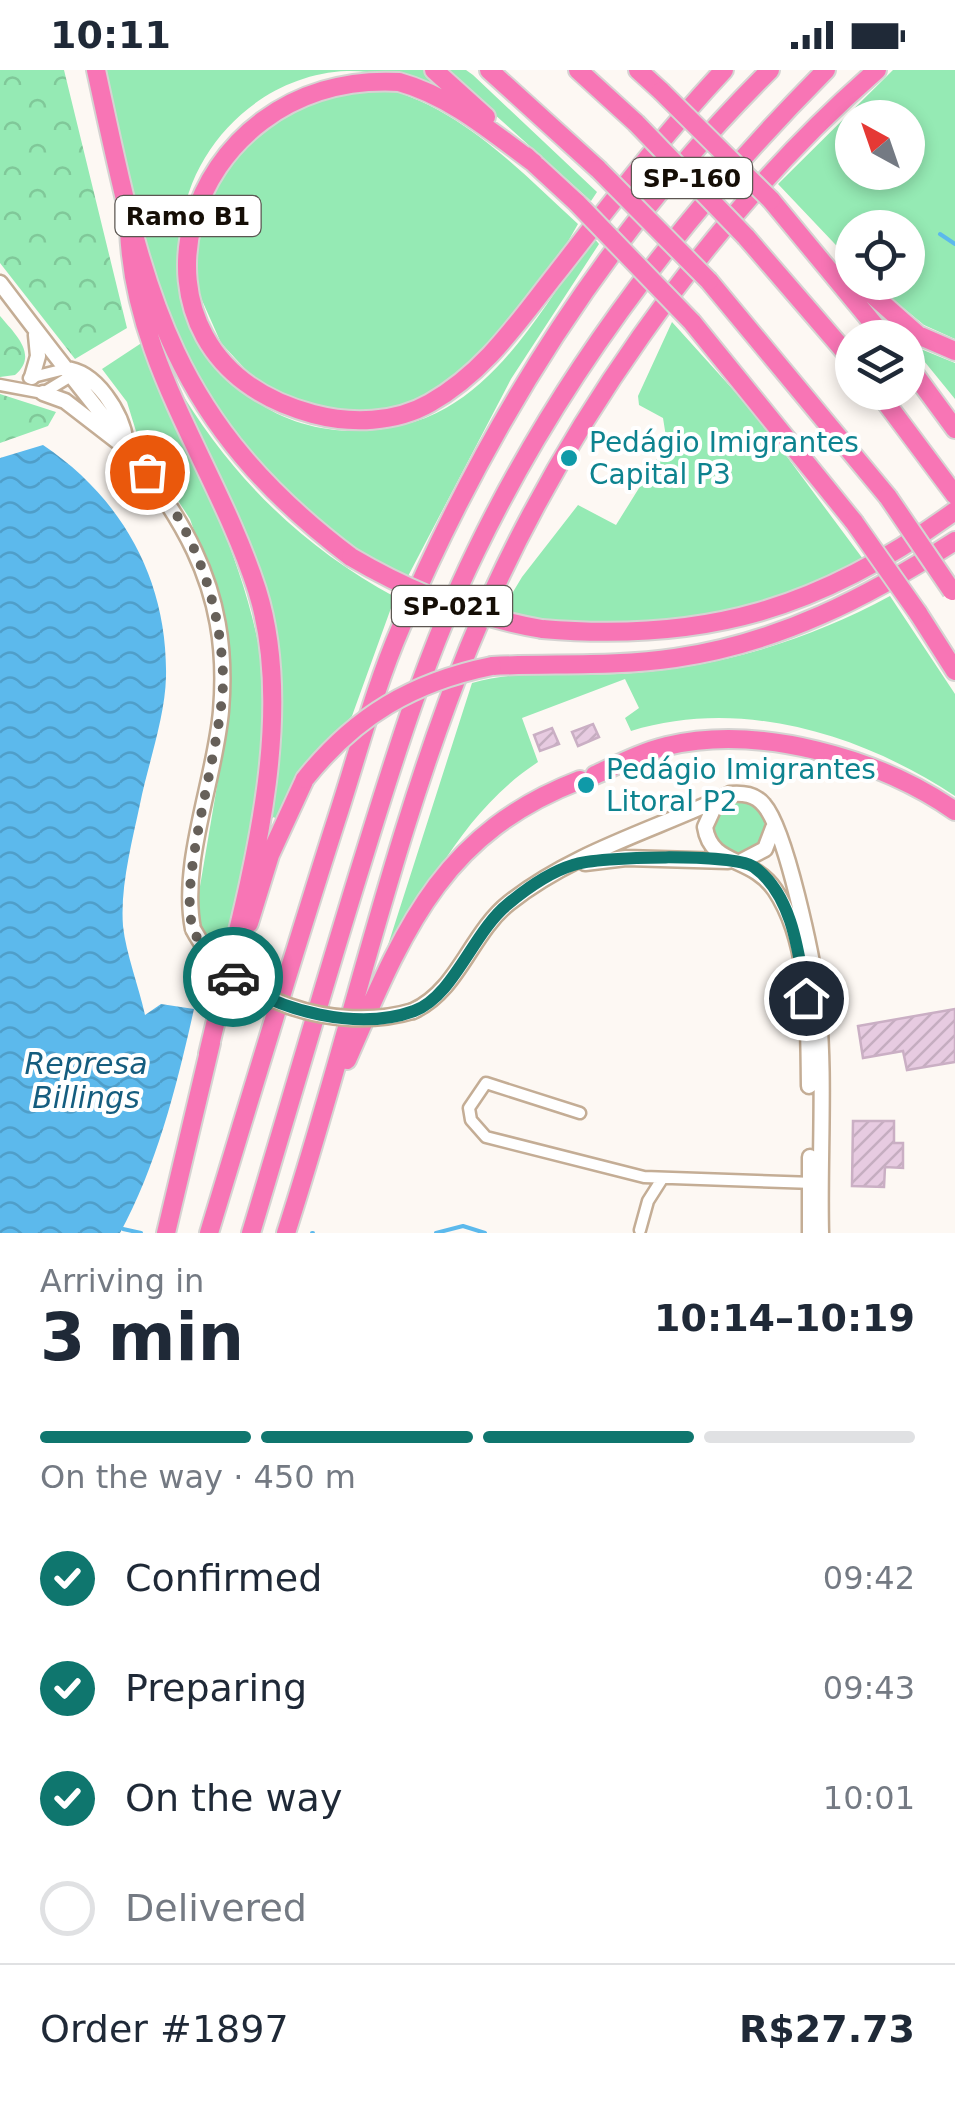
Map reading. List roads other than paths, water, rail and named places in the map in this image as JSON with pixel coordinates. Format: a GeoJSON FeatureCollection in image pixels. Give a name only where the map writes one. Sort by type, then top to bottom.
{"type":"FeatureCollection","features":[{"type":"Feature","properties":{"kind":"highway"},"geometry":{"type":"LineString","coordinates":[[96,70],[129,228],[175,355],[217,427],[258,478],[352,557],[407,588],[457,608],[542,629],[622,634],[730,622],[795,602],[849,577],[955,512]]}},
{"type":"Feature","properties":{"kind":"highway"},"geometry":{"type":"LineString","coordinates":[[434,70],[577,203],[692,322],[854,522],[955,670]]}},
{"type":"Feature","properties":{"kind":"highway","name":"SP-160"},"geometry":{"type":"LineString","coordinates":[[489,70],[598,169],[708,282],[888,497],[954,594]]}},
{"type":"Feature","properties":{"kind":"highway","name":"SP-160"},"geometry":{"type":"LineString","coordinates":[[578,70],[636,122],[746,237],[835,340]]}},
{"type":"Feature","properties":{"kind":"highway"},"geometry":{"type":"LineString","coordinates":[[638,70],[775,205],[870,320]]}},
{"type":"Feature","properties":{"kind":"highway","name":"Ramo B1"},"geometry":{"type":"LineString","coordinates":[[534,164],[459,109],[398,82],[337,77],[282,92],[230,131],[199,177],[186,229],[194,300],[228,361],[284,404],[348,420],[414,411],[482,366],[724,70]]}},
{"type":"Feature","properties":{"kind":"highway","name":"SP-021"},"geometry":{"type":"LineString","coordinates":[[209,1233],[380,684],[438,543],[511,403],[589,284],[662,191],[770,70]]}},
{"type":"Feature","properties":{"kind":"highway","name":"SP-021"},"geometry":{"type":"LineString","coordinates":[[251,1233],[397,749],[435,644],[476,550],[545,422],[608,325],[691,218],[826,70]]}},
{"type":"Feature","properties":{"kind":"highway"},"geometry":{"type":"LineString","coordinates":[[286,1233],[422,778],[469,648],[512,553],[616,374],[661,310],[770,177],[877,70]]}},
{"type":"Feature","properties":{"kind":"highway"},"geometry":{"type":"LineString","coordinates":[[775,205],[835,259]]}},
{"type":"Feature","properties":{"kind":"highway"},"geometry":{"type":"LineString","coordinates":[[129,228],[130,265],[150,345],[248,564],[272,670],[272,750],[208,1054]]}},
{"type":"Feature","properties":{"kind":"highway"},"geometry":{"type":"LineString","coordinates":[[878,300],[918,334],[955,350]]}},
{"type":"Feature","properties":{"kind":"highway"},"geometry":{"type":"LineString","coordinates":[[925,389],[955,429]]}},
{"type":"Feature","properties":{"kind":"highway"},"geometry":{"type":"LineString","coordinates":[[892,410],[955,495]]}},
{"type":"Feature","properties":{"kind":"highway"},"geometry":{"type":"LineString","coordinates":[[166,1233],[200,1082],[270,855],[305,779],[325,754],[376,710],[422,684],[492,666],[672,659],[750,642],[868,594],[955,542]]}},
{"type":"Feature","properties":{"kind":"highway"},"geometry":{"type":"LineString","coordinates":[[322,1116],[407,931],[456,858],[510,814],[588,777],[680,744],[773,745],[870,768],[955,811]]}},
{"type":"Feature","properties":{"kind":"main road"},"geometry":{"type":"LineString","coordinates":[[0,283],[68,372],[82,372],[93,382],[122,422],[127,448]]}},
{"type":"Feature","properties":{"kind":"main road"},"geometry":{"type":"LineString","coordinates":[[32,376],[38,356],[35,329]]}},
{"type":"Feature","properties":{"kind":"main road"},"geometry":{"type":"LineString","coordinates":[[43,393],[65,402],[104,435],[127,448],[186,529],[212,595],[219,632],[220,715],[191,877],[193,929],[218,965],[258,993],[288,1005],[374,1019],[414,1011],[438,994],[479,933],[506,906],[574,864],[720,799],[741,793],[752,795],[768,810],[773,822],[797,903],[818,999],[816,1183],[810,1233]]}},
{"type":"Feature","properties":{"kind":"main road"},"geometry":{"type":"LineString","coordinates":[[720,799],[707,816],[707,838],[719,854],[755,868],[774,889],[797,948],[806,998],[821,1233]]}},
{"type":"Feature","properties":{"kind":"main road"},"geometry":{"type":"LineString","coordinates":[[574,864],[626,858],[738,861],[766,848],[773,822]]}},
{"type":"Feature","properties":{"kind":"street"},"geometry":{"type":"LineString","coordinates":[[15,386],[32,376],[68,372]]}},
{"type":"Feature","properties":{"kind":"street"},"geometry":{"type":"LineString","coordinates":[[0,385],[43,393],[68,372]]}},
{"type":"Feature","properties":{"kind":"street"},"geometry":{"type":"LineString","coordinates":[[580,1113],[495,1084],[481,1086],[469,1108],[471,1120],[486,1137],[662,1179],[816,1183]]}},
{"type":"Feature","properties":{"kind":"street"},"geometry":{"type":"LineString","coordinates":[[640,1230],[648,1201],[662,1179]]}},
{"type":"Feature","properties":{"kind":"water","name":"Represa Billings"},"geometry":{"type":"Polygon","coordinates":[[[43,445],[96,490],[135,544],[159,607],[165,641],[163,709],[127,865],[123,926],[145,1015],[161,1004],[194,1009],[155,1152],[120,1233],[0,1233],[0,458],[43,445]]]}},
{"type":"Feature","properties":{"kind":"waterway"},"geometry":{"type":"LineString","coordinates":[[940,234],[955,244]]}},
{"type":"Feature","properties":{"kind":"waterway"},"geometry":{"type":"LineString","coordinates":[[436,1233],[463,1226],[485,1233]]}},
{"type":"Feature","properties":{"kind":"waterway"},"geometry":{"type":"LineString","coordinates":[[123,1229],[141,1233]]}},
{"type":"Feature","properties":{"kind":"place","name":"Pedágio Imigrantes Capital P3"},"geometry":{"type":"Point","coordinates":[569,458]}},
{"type":"Feature","properties":{"kind":"place","name":"Pedágio Imigrantes Litoral P2"},"geometry":{"type":"Point","coordinates":[586,785]}}]}
